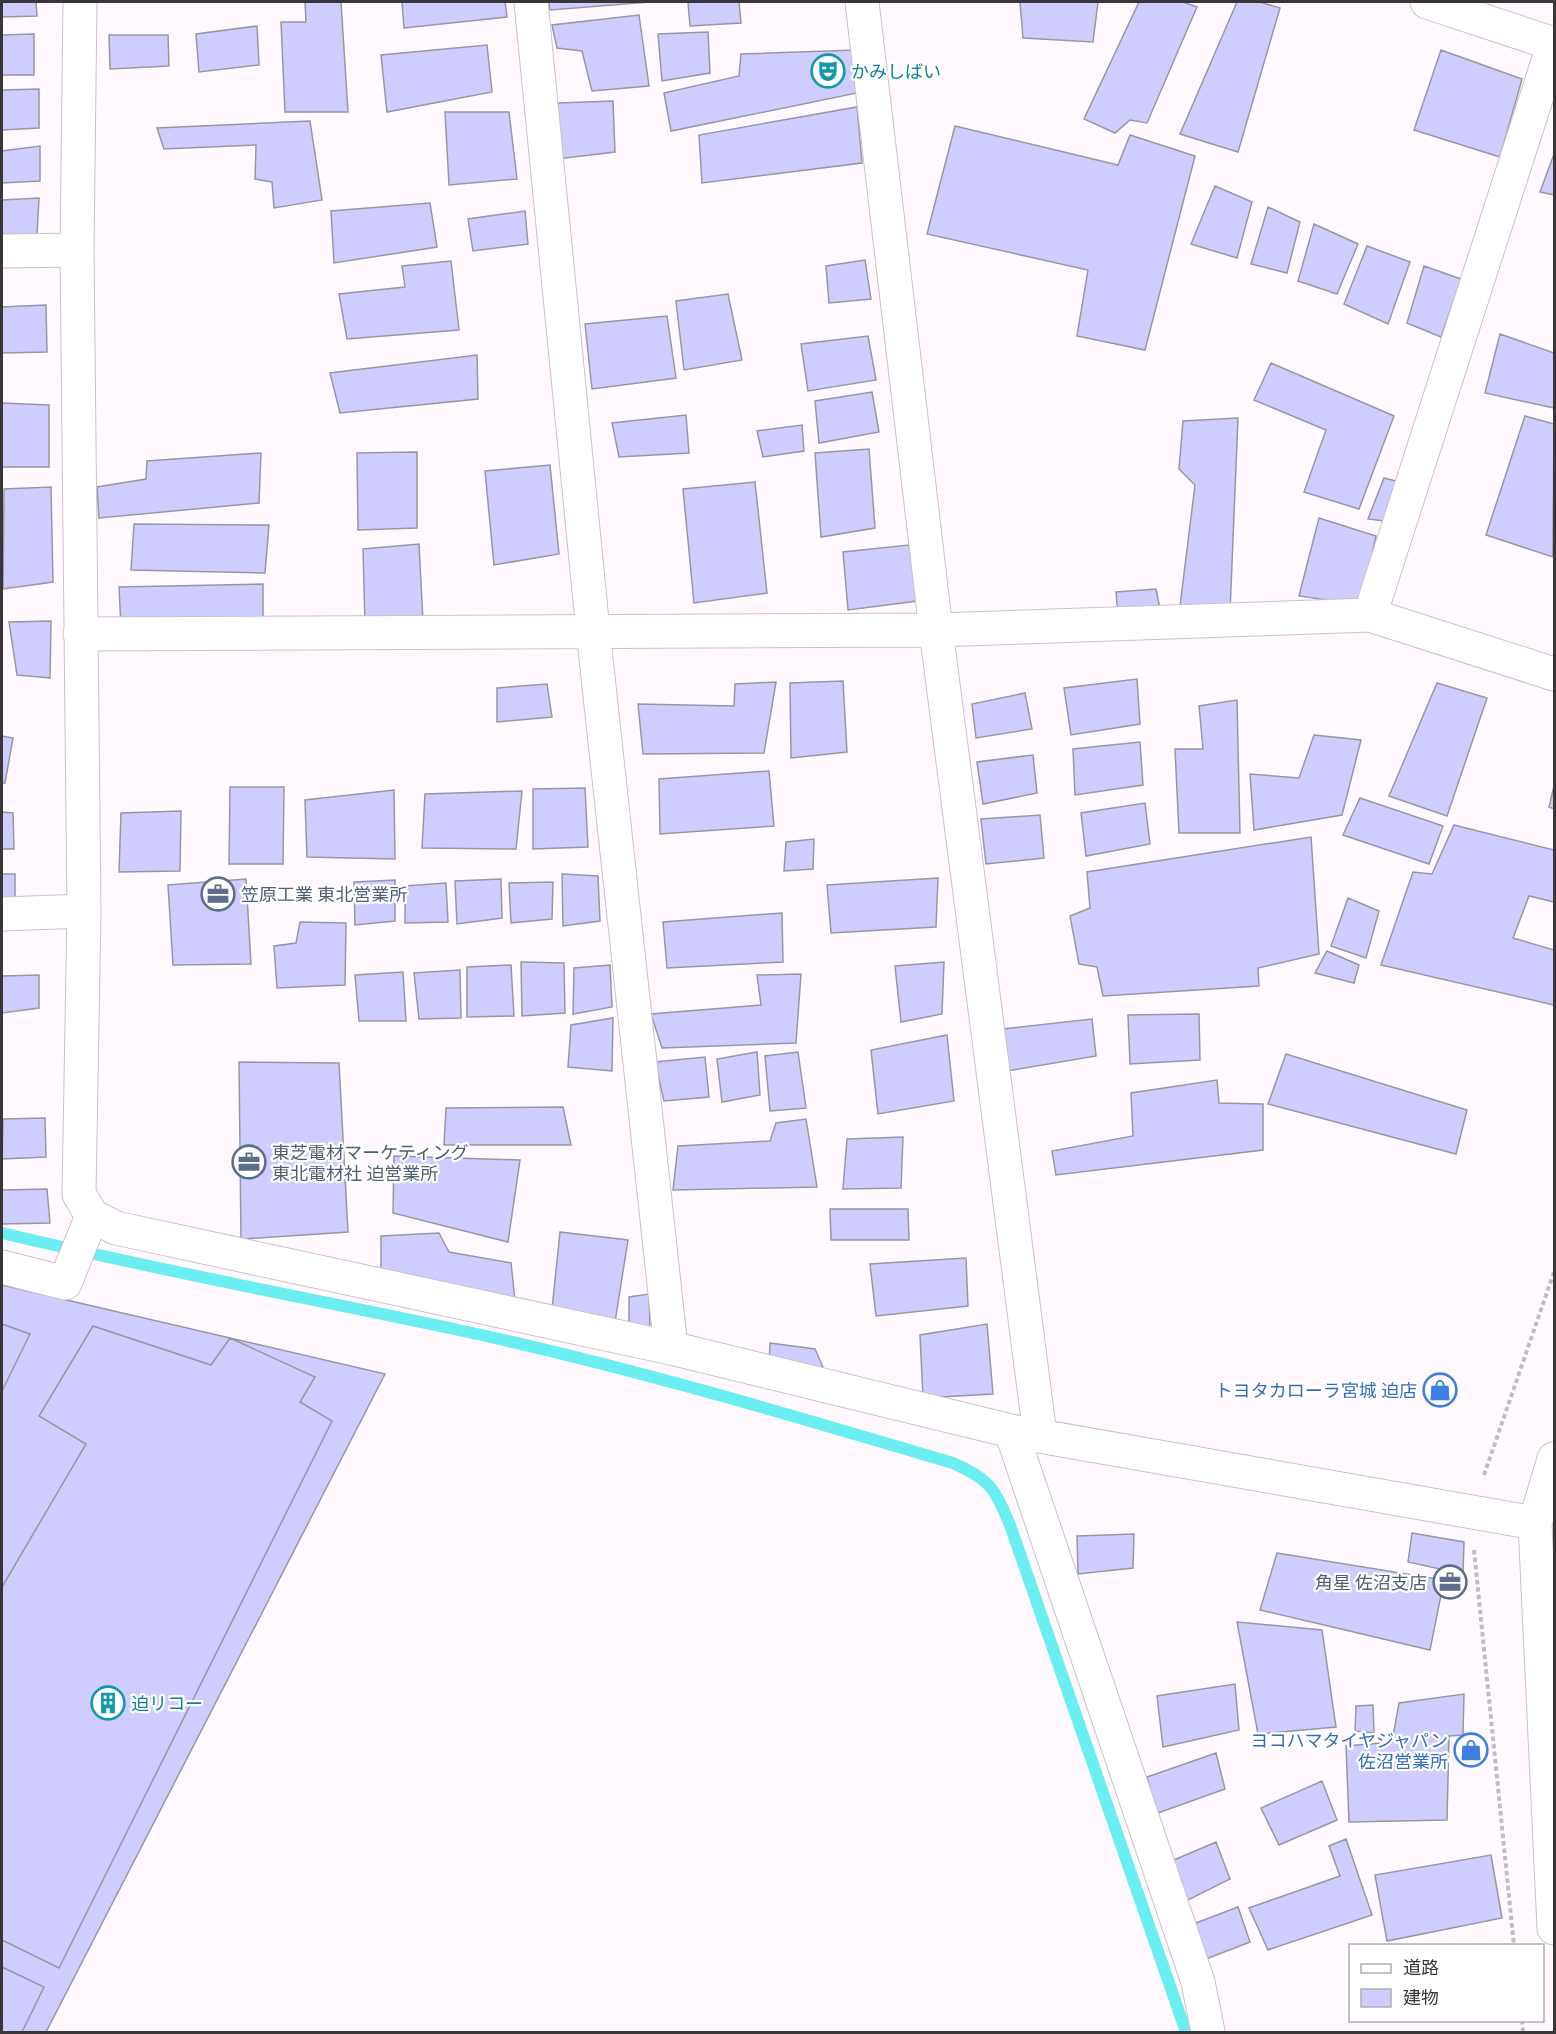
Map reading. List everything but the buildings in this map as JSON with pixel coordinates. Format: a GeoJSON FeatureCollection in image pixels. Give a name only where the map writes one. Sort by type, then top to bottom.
{"type":"FeatureCollection","features":[{"type":"Feature","properties":{"kind":"main road"},"geometry":{"type":"LineString","coordinates":[[2,1267],[65,1283],[89,1221],[79,1194],[84,911],[77,250],[80,2]]}},
{"type":"Feature","properties":{"kind":"main road"},"geometry":{"type":"LineString","coordinates":[[531,2],[593,631],[671,1348]]}},
{"type":"Feature","properties":{"kind":"main road"},"geometry":{"type":"LineString","coordinates":[[862,2],[936,630],[1026,1433],[1195,1971],[1208,2032]]}},
{"type":"Feature","properties":{"kind":"main road"},"geometry":{"type":"LineString","coordinates":[[1370,615],[1554,44],[1427,2]]}},
{"type":"Feature","properties":{"kind":"main road"},"geometry":{"type":"LineString","coordinates":[[2,251],[77,250]]}},
{"type":"Feature","properties":{"kind":"main road"},"geometry":{"type":"LineString","coordinates":[[80,634],[936,630],[1370,615],[1554,674]]}},
{"type":"Feature","properties":{"kind":"main road"},"geometry":{"type":"LineString","coordinates":[[2,914],[84,911]]}},
{"type":"Feature","properties":{"kind":"main road"},"geometry":{"type":"LineString","coordinates":[[89,1221],[671,1348],[1026,1433],[1535,1523]]}},
{"type":"Feature","properties":{"kind":"main road"},"geometry":{"type":"LineString","coordinates":[[1554,1459],[1535,1523],[1554,1928]]}},
{"type":"Feature","properties":{"kind":"waterway"},"geometry":{"type":"LineString","coordinates":[[2,1233],[580,1358],[705,1391],[953,1463],[984,1480],[1000,1502],[1010,1525],[1186,2032]]}},
{"type":"Feature","properties":{"kind":"place","name":"かみしばい"},"geometry":{"type":"Point","coordinates":[828,71]}},
{"type":"Feature","properties":{"kind":"place","name":"笠原工業 東北営業所"},"geometry":{"type":"Point","coordinates":[218,894]}},
{"type":"Feature","properties":{"kind":"place","name":"東芝電材マーケティング 東北電材社 迫営業所"},"geometry":{"type":"Point","coordinates":[249,1162]}},
{"type":"Feature","properties":{"kind":"place","name":"トヨタカローラ宮城 迫店"},"geometry":{"type":"Point","coordinates":[1440,1390]}},
{"type":"Feature","properties":{"kind":"place","name":"角星 佐沼支店"},"geometry":{"type":"Point","coordinates":[1450,1582]}},
{"type":"Feature","properties":{"kind":"place","name":"迫リコー"},"geometry":{"type":"Point","coordinates":[108,1703]}},
{"type":"Feature","properties":{"kind":"place","name":"ヨコハマタイヤジャパン 佐沼営業所"},"geometry":{"type":"Point","coordinates":[1471,1750]}}]}
